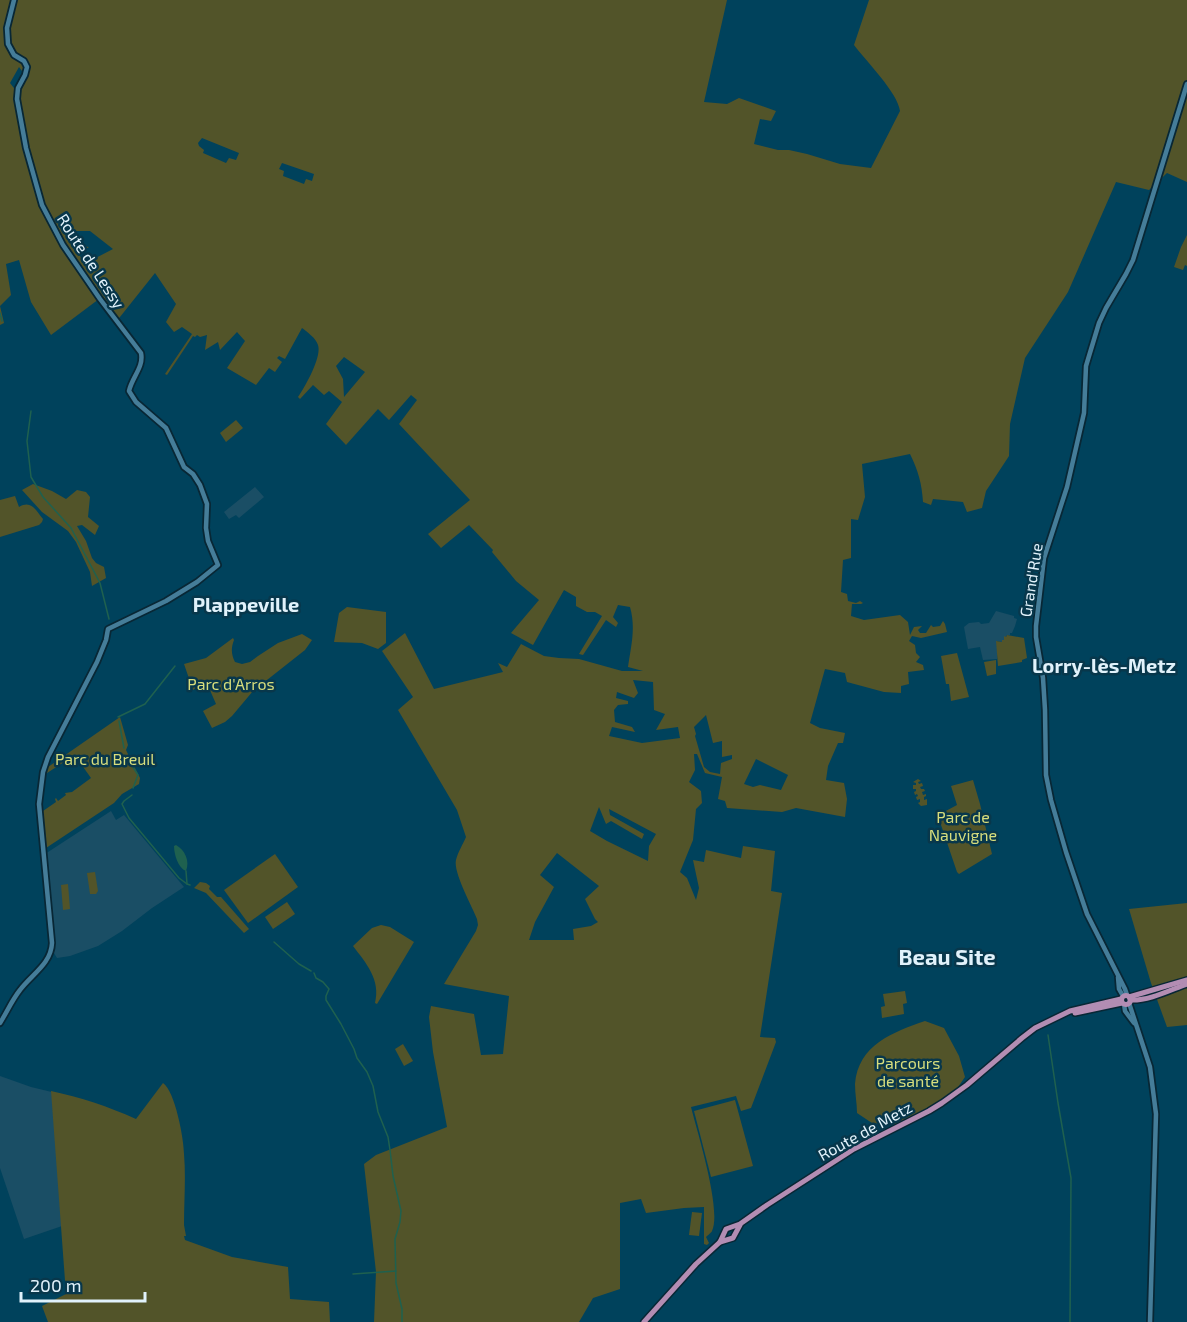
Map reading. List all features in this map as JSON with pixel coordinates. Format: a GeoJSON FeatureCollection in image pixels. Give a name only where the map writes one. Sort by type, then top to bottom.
{"type":"FeatureCollection","features":[{"type":"Feature","properties":{"kind":"main road","name":"Route de Metz"},"geometry":{"type":"LineString","coordinates":[[730,1228],[740,1224],[854,1149],[942,1103],[1035,1028],[1058,1017],[1126,1000],[1134,1001],[1149,997],[1187,982]]}},
{"type":"Feature","properties":{"kind":"main road","name":"Route de Metz"},"geometry":{"type":"LineString","coordinates":[[735,1234],[740,1224]]}},
{"type":"Feature","properties":{"kind":"main road"},"geometry":{"type":"LineString","coordinates":[[726,1229],[734,1230],[733,1238],[727,1236],[726,1229]]}},
{"type":"Feature","properties":{"kind":"main road"},"geometry":{"type":"LineString","coordinates":[[644,1322],[696,1264],[727,1236]]}},
{"type":"Feature","properties":{"kind":"street","name":"Route de Lessy"},"geometry":{"type":"LineString","coordinates":[[0,1023],[18,992],[48,959],[52,949],[39,804],[43,772],[48,757],[102,650],[108,629],[166,601],[197,582],[218,565],[208,541],[207,504],[200,485],[193,474],[184,468],[166,428],[136,402],[129,391],[142,359],[141,353],[116,322],[63,245],[42,205],[26,148],[17,99],[18,88],[26,72],[26,65],[14,55],[8,44],[7,28],[14,0]]}},
{"type":"Feature","properties":{"kind":"street","name":"Grand'Rue"},"geometry":{"type":"LineString","coordinates":[[1126,1000],[1125,989],[1087,914],[1051,800],[1046,775],[1043,678],[1036,626],[1044,558],[1067,487],[1084,413],[1089,356],[1099,323],[1133,260],[1187,84]]}},
{"type":"Feature","properties":{"kind":"street","name":"Grand'Rue"},"geometry":{"type":"LineString","coordinates":[[1118,974],[1119,988],[1126,1000]]}},
{"type":"Feature","properties":{"kind":"street"},"geometry":{"type":"LineString","coordinates":[[1126,1000],[1125,1011],[1135,1025],[1144,1045],[1154,1088],[1156,1135],[1150,1322]]}},
{"type":"Feature","properties":{"kind":"shaded area"},"geometry":{"type":"Polygon","coordinates":[[[255,487],[264,497],[239,518],[236,515],[229,519],[224,512],[255,487]]]}},
{"type":"Feature","properties":{"kind":"shaded area"},"geometry":{"type":"Polygon","coordinates":[[[996,611],[1017,619],[1012,633],[1007,635],[1002,642],[997,641],[997,659],[983,660],[980,647],[968,649],[964,627],[969,623],[989,623],[996,611]]]}},
{"type":"Feature","properties":{"kind":"shaded area"},"geometry":{"type":"Polygon","coordinates":[[[111,811],[116,820],[124,815],[184,887],[98,946],[57,958],[54,953],[45,854],[111,811]]]}},
{"type":"Feature","properties":{"kind":"shaded area"},"geometry":{"type":"Polygon","coordinates":[[[176,845],[186,856],[186,871],[177,860],[174,849],[176,845]]]}},
{"type":"Feature","properties":{"kind":"shaded area"},"geometry":{"type":"Polygon","coordinates":[[[0,1076],[60,1094],[65,1225],[24,1239],[0,1168],[0,1076]]]}},
{"type":"Feature","properties":{"kind":"green space"},"geometry":{"type":"Polygon","coordinates":[[[0,0],[727,0],[704,102],[727,104],[739,98],[776,111],[771,121],[760,119],[754,144],[807,154],[840,164],[871,168],[900,111],[888,86],[854,45],[869,0],[1187,0],[1187,182],[1167,173],[1149,190],[1116,182],[1068,292],[1025,358],[1010,424],[1009,456],[986,491],[982,508],[967,512],[963,502],[933,499],[931,505],[923,502],[919,477],[910,454],[862,464],[865,497],[858,520],[851,519],[851,558],[843,560],[841,592],[847,594],[848,601],[863,603],[852,604],[851,616],[864,620],[900,615],[908,622],[910,635],[914,627],[922,626],[918,630],[920,633],[926,633],[931,625],[940,626],[943,621],[947,632],[921,638],[912,636],[909,641],[915,645],[916,653],[920,657],[916,662],[923,665],[924,670],[908,672],[909,684],[901,686],[901,693],[884,692],[847,682],[845,673],[825,669],[810,723],[820,728],[845,733],[843,743],[838,743],[828,766],[826,780],[844,783],[847,799],[845,817],[796,808],[782,812],[727,808],[725,801],[718,799],[722,777],[705,773],[697,754],[694,754],[695,770],[689,782],[701,791],[702,803],[696,809],[693,840],[680,872],[687,878],[696,900],[699,888],[693,860],[704,862],[706,850],[741,858],[743,846],[775,851],[771,891],[782,893],[760,1037],[775,1038],[776,1042],[751,1108],[741,1111],[736,1096],[691,1107],[708,1170],[714,1206],[712,1231],[706,1237],[709,1243],[704,1244],[704,1207],[646,1213],[641,1199],[620,1203],[620,1289],[593,1298],[579,1322],[374,1322],[376,1272],[364,1164],[376,1155],[447,1127],[433,1052],[429,1017],[431,1006],[474,1014],[481,1055],[503,1054],[509,996],[444,984],[478,925],[456,865],[466,837],[457,810],[398,710],[413,697],[382,651],[405,633],[434,689],[503,672],[498,663],[507,667],[521,644],[544,656],[579,659],[622,671],[643,671],[628,667],[633,630],[630,607],[618,605],[613,617],[618,623],[616,627],[606,620],[583,655],[579,654],[602,616],[576,606],[576,597],[564,590],[533,645],[511,633],[539,600],[516,581],[492,552],[493,550],[469,525],[441,548],[428,534],[470,500],[399,424],[417,400],[411,395],[389,420],[378,409],[346,445],[326,424],[342,402],[329,391],[324,395],[313,385],[300,399],[298,397],[312,372],[319,350],[315,340],[302,328],[285,359],[279,356],[277,358],[282,362],[275,372],[269,368],[256,385],[227,368],[245,341],[237,332],[220,350],[218,342],[205,350],[207,335],[193,336],[167,375],[165,374],[192,334],[182,327],[174,332],[166,322],[176,304],[155,273],[116,322],[99,299],[51,335],[31,302],[19,260],[6,264],[11,295],[0,306],[0,0]],[[19,67],[10,83],[17,92],[25,75],[19,67]],[[202,138],[198,143],[204,150],[203,153],[226,163],[229,158],[236,160],[239,153],[202,138]],[[282,163],[279,169],[284,171],[283,176],[304,184],[306,179],[312,181],[314,174],[282,163]],[[70,231],[71,244],[89,247],[78,254],[86,263],[113,249],[90,231],[70,231]],[[344,357],[336,366],[343,379],[344,397],[365,372],[344,357]],[[633,680],[638,693],[634,698],[617,692],[616,698],[628,701],[628,704],[618,705],[614,710],[615,722],[632,727],[635,732],[612,727],[609,736],[642,743],[680,738],[678,727],[656,730],[665,714],[654,710],[653,682],[633,680]],[[706,715],[694,727],[704,767],[710,772],[720,774],[721,763],[732,759],[732,755],[722,757],[722,741],[713,743],[706,715]],[[756,759],[744,784],[753,787],[760,785],[781,790],[788,775],[756,759]],[[599,807],[590,831],[648,861],[649,846],[656,834],[609,809],[610,815],[644,834],[642,839],[611,821],[606,824],[599,807]],[[557,853],[540,875],[554,887],[535,922],[529,940],[574,940],[573,929],[591,926],[598,922],[585,899],[599,886],[557,853]]]}},
{"type":"Feature","properties":{"kind":"green space"},"geometry":{"type":"Polygon","coordinates":[[[1187,235],[1187,266],[1185,265],[1183,270],[1174,267],[1187,235]]]}},
{"type":"Feature","properties":{"kind":"green space"},"geometry":{"type":"Polygon","coordinates":[[[0,306],[4,323],[0,325],[0,306]]]}},
{"type":"Feature","properties":{"kind":"green space"},"geometry":{"type":"Polygon","coordinates":[[[236,420],[243,428],[226,442],[220,433],[236,420]]]}},
{"type":"Feature","properties":{"kind":"green space"},"geometry":{"type":"Polygon","coordinates":[[[33,484],[66,499],[77,490],[86,492],[90,497],[88,517],[99,526],[95,535],[82,525],[77,526],[92,558],[104,567],[106,578],[92,586],[90,572],[76,542],[68,531],[42,512],[22,490],[33,484]]]}},
{"type":"Feature","properties":{"kind":"green space"},"geometry":{"type":"Polygon","coordinates":[[[15,496],[19,507],[30,505],[43,519],[42,522],[39,525],[0,537],[0,500],[15,496]]]}},
{"type":"Feature","properties":{"kind":"green space"},"geometry":{"type":"Polygon","coordinates":[[[347,607],[386,612],[386,643],[378,649],[362,643],[334,642],[339,613],[347,607]]]}},
{"type":"Feature","properties":{"kind":"green space","name":"Parc d'Arros"},"geometry":{"type":"Polygon","coordinates":[[[302,634],[312,640],[305,650],[253,691],[225,722],[212,728],[203,711],[216,704],[206,681],[193,690],[184,664],[206,658],[233,638],[232,651],[235,662],[242,664],[250,662],[278,643],[302,634]]]}},
{"type":"Feature","properties":{"kind":"green space"},"geometry":{"type":"Polygon","coordinates":[[[1004,636],[1024,638],[1027,658],[1022,662],[998,666],[996,641],[1002,642],[1004,636]]]}},
{"type":"Feature","properties":{"kind":"green space"},"geometry":{"type":"Polygon","coordinates":[[[957,653],[969,697],[951,701],[941,656],[957,653]]]}},
{"type":"Feature","properties":{"kind":"green space"},"geometry":{"type":"Polygon","coordinates":[[[996,660],[996,674],[987,676],[984,662],[996,660]]]}},
{"type":"Feature","properties":{"kind":"green space","name":"Parc du Breuil"},"geometry":{"type":"Polygon","coordinates":[[[120,717],[128,745],[126,750],[140,778],[139,784],[46,848],[43,811],[56,802],[56,798],[58,801],[66,795],[65,793],[72,792],[91,778],[76,757],[72,757],[47,773],[48,767],[120,717]]]}},
{"type":"Feature","properties":{"kind":"green space"},"geometry":{"type":"Polygon","coordinates":[[[918,779],[921,781],[918,782],[919,784],[922,783],[923,786],[920,787],[921,789],[925,791],[922,792],[923,795],[926,794],[924,800],[927,799],[927,805],[921,806],[918,803],[920,799],[917,800],[918,796],[915,795],[916,789],[913,789],[913,785],[916,783],[913,782],[918,779]]]}},
{"type":"Feature","properties":{"kind":"green space","name":"Parc de Nauvigne"},"geometry":{"type":"Polygon","coordinates":[[[973,780],[992,854],[959,874],[939,819],[942,813],[957,805],[951,786],[973,780]]]}},
{"type":"Feature","properties":{"kind":"green space"},"geometry":{"type":"Polygon","coordinates":[[[275,854],[298,887],[248,923],[224,890],[275,854]]]}},
{"type":"Feature","properties":{"kind":"green space"},"geometry":{"type":"Polygon","coordinates":[[[95,872],[98,891],[96,894],[90,894],[87,873],[95,872]]]}},
{"type":"Feature","properties":{"kind":"green space"},"geometry":{"type":"Polygon","coordinates":[[[200,882],[210,886],[209,889],[217,897],[221,897],[249,929],[244,933],[206,893],[194,888],[200,882]]]}},
{"type":"Feature","properties":{"kind":"green space"},"geometry":{"type":"Polygon","coordinates":[[[68,884],[70,909],[63,910],[61,885],[68,884]]]}},
{"type":"Feature","properties":{"kind":"green space"},"geometry":{"type":"Polygon","coordinates":[[[287,902],[295,914],[273,929],[265,917],[287,902]]]}},
{"type":"Feature","properties":{"kind":"green space"},"geometry":{"type":"Polygon","coordinates":[[[1187,903],[1187,1025],[1167,1027],[1129,909],[1187,903]]]}},
{"type":"Feature","properties":{"kind":"green space"},"geometry":{"type":"Polygon","coordinates":[[[381,925],[390,927],[414,942],[377,1004],[375,1003],[374,979],[353,946],[372,928],[381,925]]]}},
{"type":"Feature","properties":{"kind":"green space"},"geometry":{"type":"Polygon","coordinates":[[[905,991],[907,1003],[903,1004],[904,1014],[882,1018],[881,1007],[885,1006],[883,994],[905,991]]]}},
{"type":"Feature","properties":{"kind":"green space","name":"Parcours de santé"},"geometry":{"type":"Polygon","coordinates":[[[925,1021],[944,1028],[959,1056],[965,1077],[956,1090],[896,1125],[872,1123],[857,1113],[855,1084],[863,1059],[879,1042],[890,1035],[925,1021]]]}},
{"type":"Feature","properties":{"kind":"green space"},"geometry":{"type":"Polygon","coordinates":[[[403,1044],[413,1061],[404,1066],[395,1049],[403,1044]]]}},
{"type":"Feature","properties":{"kind":"green space"},"geometry":{"type":"Polygon","coordinates":[[[163,1083],[175,1105],[184,1147],[185,1240],[232,1257],[288,1267],[290,1299],[329,1302],[330,1322],[48,1322],[42,1306],[66,1294],[51,1091],[74,1096],[136,1119],[163,1083]]]}},
{"type":"Feature","properties":{"kind":"green space"},"geometry":{"type":"Polygon","coordinates":[[[735,1100],[753,1166],[711,1177],[694,1111],[735,1100]]]}},
{"type":"Feature","properties":{"kind":"green space"},"geometry":{"type":"Polygon","coordinates":[[[692,1212],[702,1213],[699,1236],[689,1235],[692,1212]]]}},
{"type":"Feature","properties":{"kind":"waterway"},"geometry":{"type":"LineString","coordinates":[[0,313],[2,321]]}},
{"type":"Feature","properties":{"kind":"waterway"},"geometry":{"type":"LineString","coordinates":[[31,411],[27,441],[31,477],[43,497],[71,528],[100,583],[109,619]]}},
{"type":"Feature","properties":{"kind":"waterway"},"geometry":{"type":"LineString","coordinates":[[118,717],[145,704],[175,666]]}},
{"type":"Feature","properties":{"kind":"waterway"},"geometry":{"type":"LineString","coordinates":[[119,721],[124,748]]}},
{"type":"Feature","properties":{"kind":"waterway"},"geometry":{"type":"LineString","coordinates":[[126,756],[138,775],[133,788]]}},
{"type":"Feature","properties":{"kind":"waterway"},"geometry":{"type":"LineString","coordinates":[[132,795],[122,804],[129,818],[179,878],[187,884]]}},
{"type":"Feature","properties":{"kind":"waterway"},"geometry":{"type":"LineString","coordinates":[[186,871],[187,884],[190,885]]}},
{"type":"Feature","properties":{"kind":"waterway"},"geometry":{"type":"LineString","coordinates":[[274,942],[299,964],[311,971]]}},
{"type":"Feature","properties":{"kind":"waterway"},"geometry":{"type":"LineString","coordinates":[[314,973],[316,978],[329,989],[326,1000],[367,1072],[373,1086],[378,1112],[388,1137],[393,1176],[401,1211],[395,1239],[396,1283],[402,1309],[402,1322]]}},
{"type":"Feature","properties":{"kind":"waterway"},"geometry":{"type":"LineString","coordinates":[[1048,1035],[1071,1178],[1070,1322]]}},
{"type":"Feature","properties":{"kind":"waterway"},"geometry":{"type":"LineString","coordinates":[[353,1274],[396,1271]]}},
{"type":"Feature","properties":{"kind":"district","name":"Plappeville"},"geometry":{"type":"Point","coordinates":[246,605]}},
{"type":"Feature","properties":{"kind":"district","name":"Lorry-lès-Metz"},"geometry":{"type":"Point","coordinates":[1104,666]}},
{"type":"Feature","properties":{"kind":"district","name":"Beau Site"},"geometry":{"type":"Point","coordinates":[947,957]}}]}
